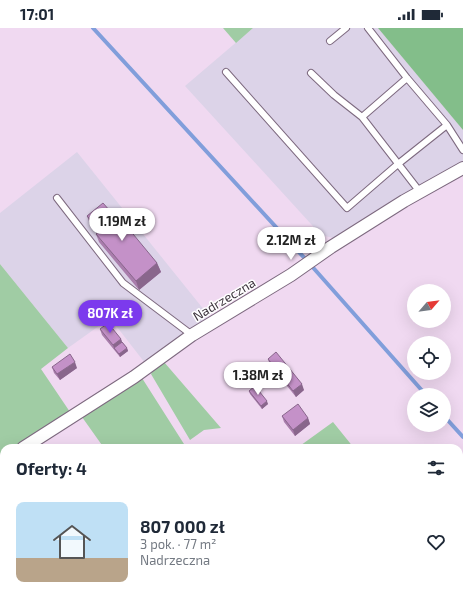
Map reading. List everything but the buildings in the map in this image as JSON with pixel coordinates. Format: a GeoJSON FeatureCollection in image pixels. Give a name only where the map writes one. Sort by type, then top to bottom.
{"type":"FeatureCollection","features":[{"type":"Feature","properties":{"kind":"street","name":"Nadrzeczna"},"geometry":{"type":"LineString","coordinates":[[29,444],[134,377],[192,334],[291,275],[331,247],[420,192],[463,168]]}},
{"type":"Feature","properties":{"kind":"lane"},"geometry":{"type":"LineString","coordinates":[[330,41],[346,28]]}},
{"type":"Feature","properties":{"kind":"lane"},"geometry":{"type":"LineString","coordinates":[[368,28],[447,126],[463,150]]}},
{"type":"Feature","properties":{"kind":"lane"},"geometry":{"type":"LineString","coordinates":[[226,72],[348,208],[398,164],[447,126]]}},
{"type":"Feature","properties":{"kind":"lane"},"geometry":{"type":"LineString","coordinates":[[311,73],[334,95],[362,117],[420,192]]}},
{"type":"Feature","properties":{"kind":"lane"},"geometry":{"type":"LineString","coordinates":[[362,117],[407,78]]}},
{"type":"Feature","properties":{"kind":"lane"},"geometry":{"type":"LineString","coordinates":[[57,198],[123,283],[192,334]]}},
{"type":"Feature","properties":{"kind":"shaded area"},"geometry":{"type":"Polygon","coordinates":[[[253,28],[378,28],[463,130],[463,161],[333,238],[321,235],[185,86],[253,28]]]}},
{"type":"Feature","properties":{"kind":"shaded area"},"geometry":{"type":"Polygon","coordinates":[[[77,152],[209,316],[145,363],[110,318],[68,348],[0,264],[0,213],[77,152]]]}},
{"type":"Feature","properties":{"kind":"green space"},"geometry":{"type":"Polygon","coordinates":[[[223,28],[253,28],[236,43],[223,28]]]}},
{"type":"Feature","properties":{"kind":"green space"},"geometry":{"type":"Polygon","coordinates":[[[378,28],[463,28],[463,130],[378,28]]]}},
{"type":"Feature","properties":{"kind":"green space"},"geometry":{"type":"Polygon","coordinates":[[[0,264],[68,348],[41,369],[70,412],[20,444],[0,444],[0,264]]]}},
{"type":"Feature","properties":{"kind":"green space"},"geometry":{"type":"Polygon","coordinates":[[[164,362],[221,428],[204,430],[190,440],[151,374],[155,367],[164,362]]]}},
{"type":"Feature","properties":{"kind":"green space"},"geometry":{"type":"Polygon","coordinates":[[[142,378],[184,444],[101,444],[82,417],[142,378]]]}},
{"type":"Feature","properties":{"kind":"green space"},"geometry":{"type":"Polygon","coordinates":[[[333,422],[351,444],[303,444],[333,422]]]}},
{"type":"Feature","properties":{"kind":"waterway"},"geometry":{"type":"LineString","coordinates":[[93,28],[309,263],[420,388]]}},
{"type":"Feature","properties":{"kind":"waterway"},"geometry":{"type":"LineString","coordinates":[[451,424],[463,437]]}}]}
